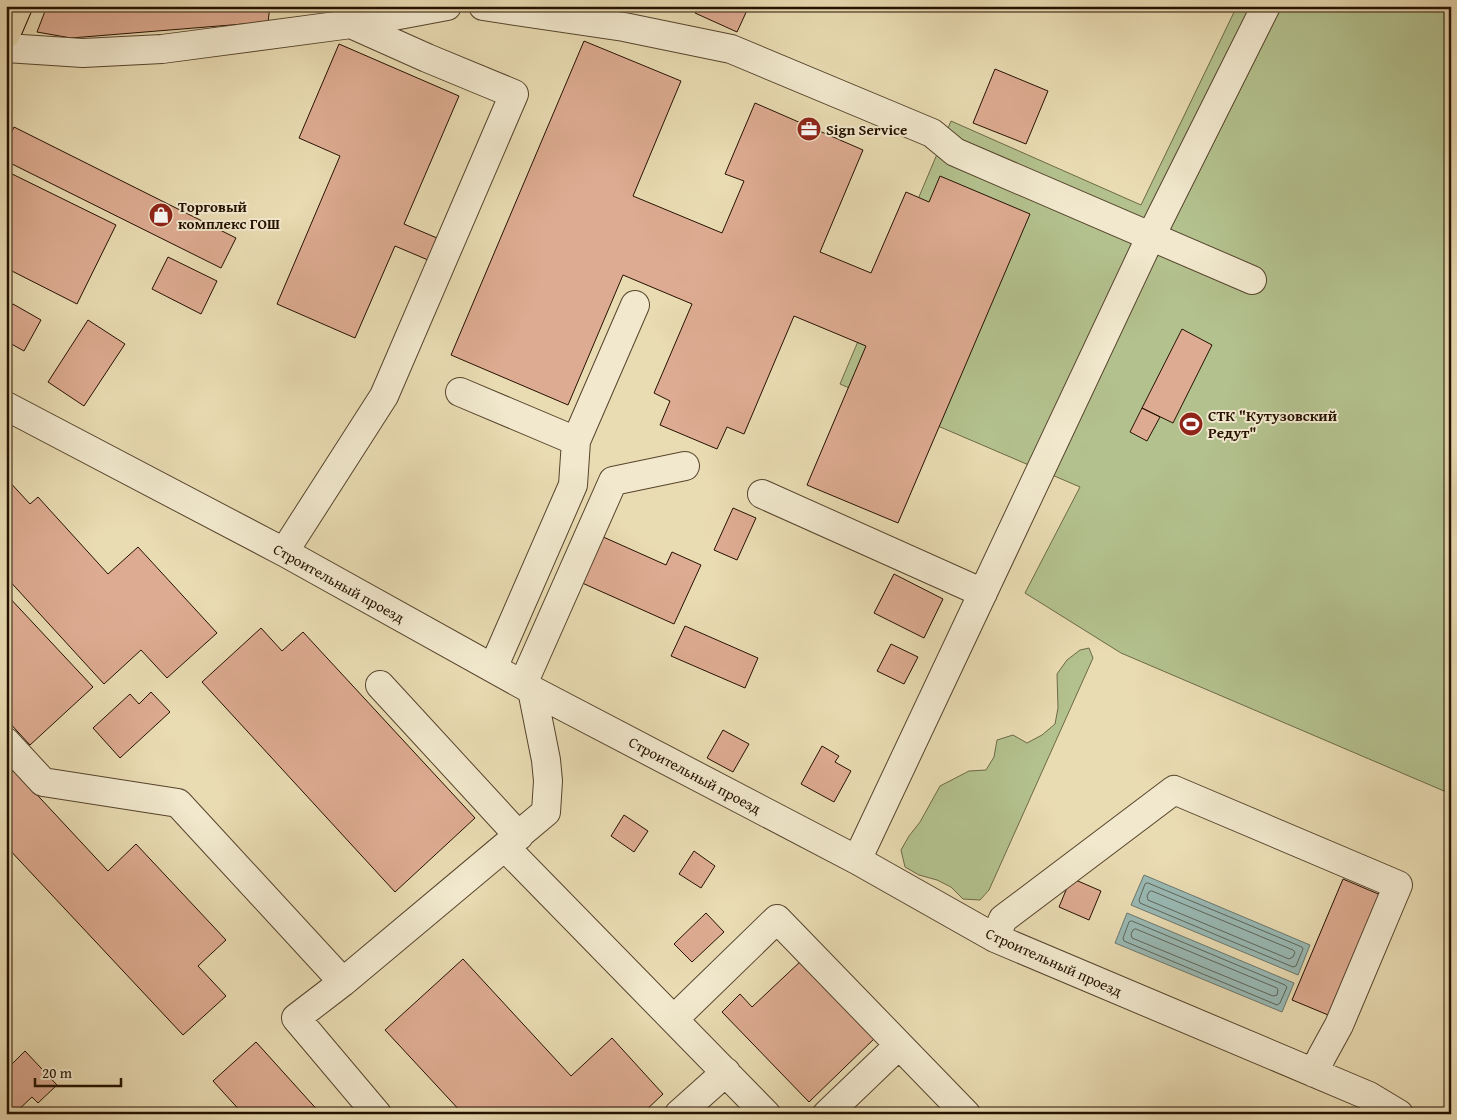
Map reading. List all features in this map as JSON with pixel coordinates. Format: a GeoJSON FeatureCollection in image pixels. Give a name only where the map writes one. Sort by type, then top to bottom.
{"type":"FeatureCollection","features":[{"type":"Feature","properties":{"kind":"main road"},"geometry":{"type":"LineString","coordinates":[[6,34],[18,6]]}},
{"type":"Feature","properties":{"kind":"street"},"geometry":{"type":"LineString","coordinates":[[6,48],[82,53],[162,49],[351,24],[448,6]]}},
{"type":"Feature","properties":{"kind":"street"},"geometry":{"type":"LineString","coordinates":[[483,6],[624,27],[731,49],[932,133],[955,152],[1150,238],[1252,280]]}},
{"type":"Feature","properties":{"kind":"street"},"geometry":{"type":"LineString","coordinates":[[857,860],[1150,238],[1266,6]]}},
{"type":"Feature","properties":{"kind":"street"},"geometry":{"type":"LineString","coordinates":[[284,552],[384,396],[514,94],[426,58],[351,24]]}},
{"type":"Feature","properties":{"kind":"street"},"geometry":{"type":"LineString","coordinates":[[493,668],[573,485],[576,441],[635,305]]}},
{"type":"Feature","properties":{"kind":"street"},"geometry":{"type":"LineString","coordinates":[[460,392],[576,441]]}},
{"type":"Feature","properties":{"kind":"street","name":"Строительный проезд"},"geometry":{"type":"LineString","coordinates":[[6,406],[284,552],[527,687],[857,860],[995,938],[1369,1096],[1398,1114]]}},
{"type":"Feature","properties":{"kind":"street"},"geometry":{"type":"LineString","coordinates":[[376,1114],[296,1018],[343,982],[546,812],[548,781],[546,760],[527,687],[613,480],[685,466]]}},
{"type":"Feature","properties":{"kind":"street"},"geometry":{"type":"LineString","coordinates":[[762,494],[983,593]]}},
{"type":"Feature","properties":{"kind":"street"},"geometry":{"type":"LineString","coordinates":[[380,685],[512,841],[674,1019],[766,1114]]}},
{"type":"Feature","properties":{"kind":"street"},"geometry":{"type":"LineString","coordinates":[[6,742],[43,782],[178,803],[343,982]]}},
{"type":"Feature","properties":{"kind":"street"},"geometry":{"type":"LineString","coordinates":[[995,938],[1003,919],[1174,790],[1398,885],[1339,1024],[1314,1073]]}},
{"type":"Feature","properties":{"kind":"street"},"geometry":{"type":"LineString","coordinates":[[674,1019],[778,919],[966,1114]]}},
{"type":"Feature","properties":{"kind":"street"},"geometry":{"type":"LineString","coordinates":[[827,1114],[899,1045]]}},
{"type":"Feature","properties":{"kind":"street"},"geometry":{"type":"LineString","coordinates":[[679,1114],[726,1072]]}},
{"type":"Feature","properties":{"kind":"green space","name":"СТК \"Кутузовский Редут\""},"geometry":{"type":"Polygon","coordinates":[[[1237,6],[1451,6],[1451,794],[1121,653],[1025,593],[1080,487],[840,384],[951,121],[1141,205],[1237,6]]]}},
{"type":"Feature","properties":{"kind":"green space"},"geometry":{"type":"Polygon","coordinates":[[[1089,648],[1093,658],[989,890],[980,900],[963,899],[951,887],[937,880],[919,875],[905,867],[901,850],[920,822],[940,786],[969,771],[986,770],[994,757],[997,740],[1013,735],[1027,743],[1042,735],[1055,724],[1058,708],[1057,674],[1067,660],[1080,650],[1089,648]]]}},
{"type":"Feature","properties":{"kind":"water"},"geometry":{"type":"Polygon","coordinates":[[[1144,875],[1310,945],[1298,975],[1131,905],[1144,875]]]}},
{"type":"Feature","properties":{"kind":"water"},"geometry":{"type":"Polygon","coordinates":[[[1127,913],[1294,983],[1282,1012],[1115,943],[1127,913]]]}},
{"type":"Feature","properties":{"kind":"building"},"geometry":{"type":"Polygon","coordinates":[[[47,6],[270,6],[268,22],[71,38],[37,32],[47,6]]]}},
{"type":"Feature","properties":{"kind":"building"},"geometry":{"type":"Polygon","coordinates":[[[698,6],[749,6],[737,32],[695,13],[698,6]]]}},
{"type":"Feature","properties":{"kind":"building"},"geometry":{"type":"Polygon","coordinates":[[[584,41],[681,81],[633,196],[722,233],[744,181],[725,174],[755,103],[863,150],[820,252],[871,273],[906,192],[929,202],[940,176],[1030,214],[898,523],[807,485],[866,346],[794,316],[744,434],[727,427],[717,449],[660,425],[670,401],[654,393],[692,304],[623,275],[568,405],[451,355],[584,41]]]}},
{"type":"Feature","properties":{"kind":"building"},"geometry":{"type":"Polygon","coordinates":[[[339,44],[459,96],[404,224],[437,238],[428,260],[395,246],[355,338],[277,304],[340,156],[299,138],[339,44]]]}},
{"type":"Feature","properties":{"kind":"building"},"geometry":{"type":"Polygon","coordinates":[[[995,69],[1048,91],[1026,144],[973,123],[995,69]]]}},
{"type":"Feature","properties":{"kind":"building"},"geometry":{"type":"Polygon","coordinates":[[[14,127],[236,238],[221,268],[6,161],[6,143],[14,127]]]}},
{"type":"Feature","properties":{"kind":"building"},"geometry":{"type":"Polygon","coordinates":[[[6,171],[116,225],[77,304],[6,268],[6,171]]]}},
{"type":"Feature","properties":{"kind":"building"},"geometry":{"type":"Polygon","coordinates":[[[168,257],[217,281],[201,314],[152,289],[168,257]]]}},
{"type":"Feature","properties":{"kind":"building"},"geometry":{"type":"Polygon","coordinates":[[[13,304],[41,320],[24,351],[6,341],[6,316],[13,304]]]}},
{"type":"Feature","properties":{"kind":"building"},"geometry":{"type":"Polygon","coordinates":[[[88,320],[125,344],[84,406],[48,382],[88,320]]]}},
{"type":"Feature","properties":{"kind":"building"},"geometry":{"type":"Polygon","coordinates":[[[1182,329],[1212,345],[1173,423],[1142,408],[1182,329]]]}},
{"type":"Feature","properties":{"kind":"building"},"geometry":{"type":"Polygon","coordinates":[[[1142,408],[1160,417],[1147,441],[1130,432],[1142,408]]]}},
{"type":"Feature","properties":{"kind":"building"},"geometry":{"type":"Polygon","coordinates":[[[6,478],[30,504],[38,497],[108,574],[138,547],[217,633],[167,678],[141,650],[104,684],[6,577],[6,478]]]}},
{"type":"Feature","properties":{"kind":"building"},"geometry":{"type":"Polygon","coordinates":[[[733,508],[756,518],[737,560],[714,550],[733,508]]]}},
{"type":"Feature","properties":{"kind":"building"},"geometry":{"type":"Polygon","coordinates":[[[601,536],[666,565],[672,552],[701,565],[674,624],[580,582],[601,536]]]}},
{"type":"Feature","properties":{"kind":"building"},"geometry":{"type":"Polygon","coordinates":[[[894,574],[943,599],[924,638],[874,613],[894,574]]]}},
{"type":"Feature","properties":{"kind":"building"},"geometry":{"type":"Polygon","coordinates":[[[6,594],[93,687],[30,745],[6,719],[6,594]]]}},
{"type":"Feature","properties":{"kind":"building"},"geometry":{"type":"Polygon","coordinates":[[[685,626],[758,658],[745,688],[671,656],[685,626]]]}},
{"type":"Feature","properties":{"kind":"building"},"geometry":{"type":"Polygon","coordinates":[[[261,628],[282,651],[303,632],[475,818],[395,892],[202,682],[261,628]]]}},
{"type":"Feature","properties":{"kind":"building"},"geometry":{"type":"Polygon","coordinates":[[[891,644],[918,657],[904,684],[877,671],[891,644]]]}},
{"type":"Feature","properties":{"kind":"building"},"geometry":{"type":"Polygon","coordinates":[[[151,692],[170,712],[120,758],[93,728],[130,694],[139,704],[151,692]]]}},
{"type":"Feature","properties":{"kind":"building"},"geometry":{"type":"Polygon","coordinates":[[[723,730],[749,744],[733,772],[707,758],[723,730]]]}},
{"type":"Feature","properties":{"kind":"building"},"geometry":{"type":"Polygon","coordinates":[[[822,746],[839,756],[835,762],[851,771],[834,802],[801,784],[822,746]]]}},
{"type":"Feature","properties":{"kind":"building"},"geometry":{"type":"Polygon","coordinates":[[[14,770],[108,871],[136,844],[226,940],[198,966],[226,996],[183,1035],[6,846],[6,777],[14,770]]]}},
{"type":"Feature","properties":{"kind":"building"},"geometry":{"type":"Polygon","coordinates":[[[624,815],[648,831],[634,852],[611,836],[624,815]]]}},
{"type":"Feature","properties":{"kind":"building"},"geometry":{"type":"Polygon","coordinates":[[[694,851],[715,866],[701,888],[679,874],[694,851]]]}},
{"type":"Feature","properties":{"kind":"building"},"geometry":{"type":"Polygon","coordinates":[[[1071,878],[1101,891],[1089,920],[1059,907],[1071,878]]]}},
{"type":"Feature","properties":{"kind":"building"},"geometry":{"type":"Polygon","coordinates":[[[1343,879],[1383,896],[1333,1017],[1292,1000],[1343,879]]]}},
{"type":"Feature","properties":{"kind":"building"},"geometry":{"type":"Polygon","coordinates":[[[706,913],[724,932],[692,962],[674,944],[706,913]]]}},
{"type":"Feature","properties":{"kind":"building"},"geometry":{"type":"Polygon","coordinates":[[[463,959],[571,1076],[612,1038],[663,1094],[642,1114],[463,1114],[385,1030],[463,959]]]}},
{"type":"Feature","properties":{"kind":"building"},"geometry":{"type":"Polygon","coordinates":[[[802,960],[876,1037],[809,1102],[722,1012],[740,994],[752,1007],[802,960]]]}},
{"type":"Feature","properties":{"kind":"building"},"geometry":{"type":"Polygon","coordinates":[[[256,1042],[321,1114],[243,1114],[213,1081],[256,1042]]]}},
{"type":"Feature","properties":{"kind":"building"},"geometry":{"type":"Polygon","coordinates":[[[25,1051],[57,1085],[38,1103],[32,1097],[14,1114],[7,1114],[6,1070],[25,1051]]]}},
{"type":"Feature","properties":{"kind":"place","name":"Sign Service"},"geometry":{"type":"Point","coordinates":[809,129]}},
{"type":"Feature","properties":{"kind":"place","name":"Торговый комплекс ГОШ"},"geometry":{"type":"Point","coordinates":[161,215]}},
{"type":"Feature","properties":{"kind":"place","name":"СТК \"Кутузовский Редут\""},"geometry":{"type":"Point","coordinates":[1191,424]}}]}
